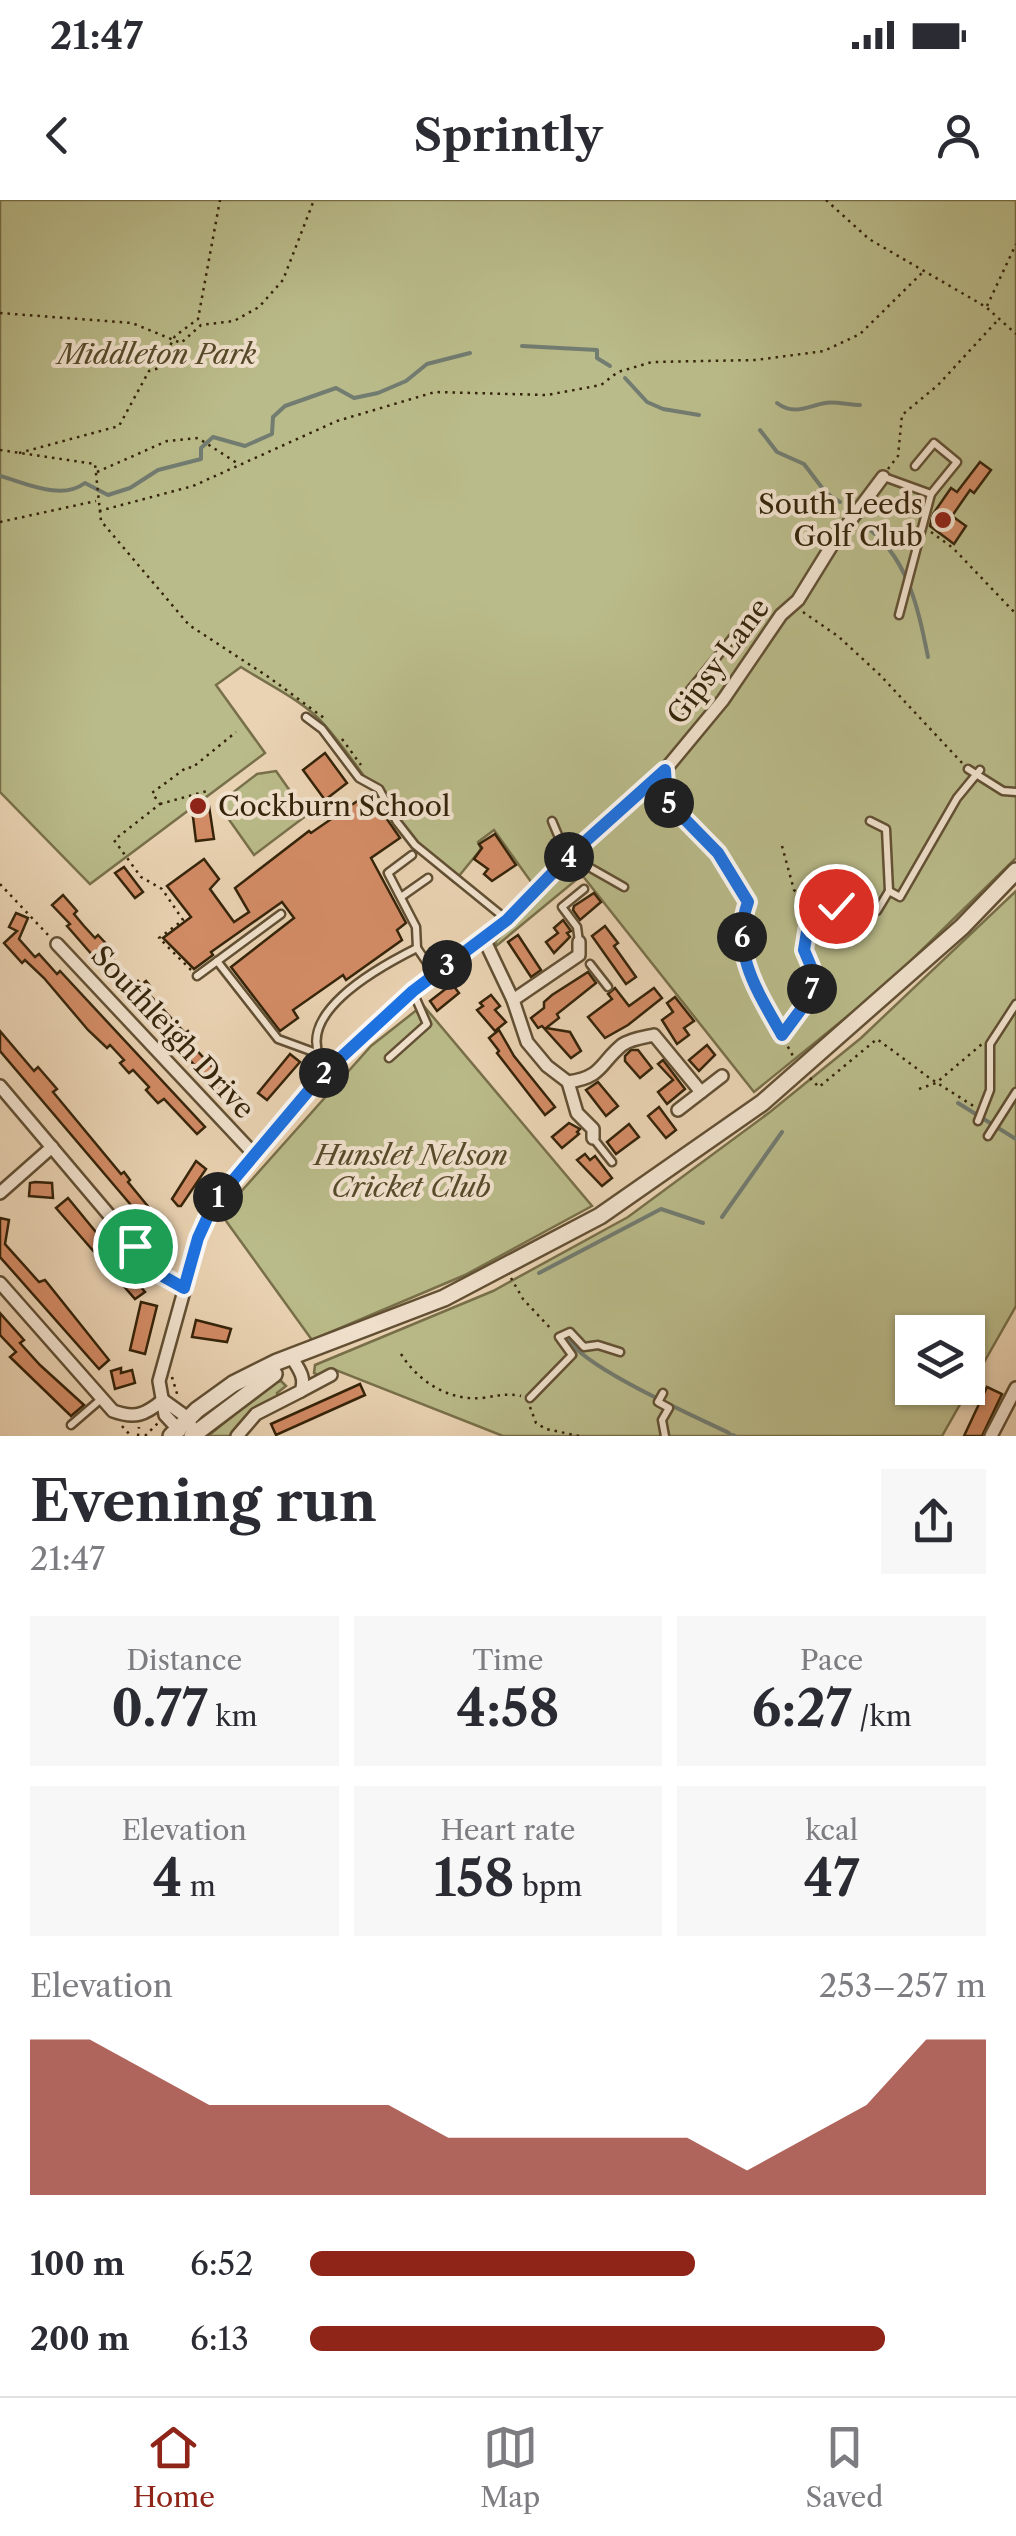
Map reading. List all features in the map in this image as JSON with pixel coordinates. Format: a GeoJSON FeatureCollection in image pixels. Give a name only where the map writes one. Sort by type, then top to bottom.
{"type":"FeatureCollection","features":[{"type":"Feature","properties":{"kind":"street","name":"Gipsy Lane"},"geometry":{"type":"LineString","coordinates":[[184,1431],[165,1415],[159,1381],[198,1238],[214,1203],[328,1069],[413,991],[507,920],[570,856],[665,770],[723,700],[883,477]]}},
{"type":"Feature","properties":{"kind":"street"},"geometry":{"type":"LineString","coordinates":[[184,1431],[233,1384],[277,1362],[444,1298],[600,1216],[762,1103],[962,926],[1016,870]]}},
{"type":"Feature","properties":{"kind":"street"},"geometry":{"type":"LineString","coordinates":[[484,939],[513,1000],[527,1042],[547,1066],[568,1082],[576,1112],[596,1131]]}},
{"type":"Feature","properties":{"kind":"street","name":"Southleigh Drive"},"geometry":{"type":"LineString","coordinates":[[57,944],[253,1153]]}},
{"type":"Feature","properties":{"kind":"street"},"geometry":{"type":"LineString","coordinates":[[513,1000],[579,948],[590,964]]}},
{"type":"Feature","properties":{"kind":"street"},"geometry":{"type":"LineString","coordinates":[[568,1082],[588,1080],[603,1069],[624,1043],[654,1035],[701,1092]]}},
{"type":"Feature","properties":{"kind":"street"},"geometry":{"type":"LineString","coordinates":[[678,1110],[722,1076]]}},
{"type":"Feature","properties":{"kind":"street"},"geometry":{"type":"LineString","coordinates":[[0,1086],[159,1274],[184,1288]]}},
{"type":"Feature","properties":{"kind":"street"},"geometry":{"type":"LineString","coordinates":[[0,1193],[52,1147]]}},
{"type":"Feature","properties":{"kind":"street"},"geometry":{"type":"LineString","coordinates":[[0,1283],[113,1411],[130,1417],[146,1414],[163,1400]]}},
{"type":"Feature","properties":{"kind":"street"},"geometry":{"type":"LineString","coordinates":[[292,1358],[302,1374],[301,1390]]}},
{"type":"Feature","properties":{"kind":"street"},"geometry":{"type":"LineString","coordinates":[[237,1436],[256,1414],[332,1375]]}},
{"type":"Feature","properties":{"kind":"street"},"geometry":{"type":"LineString","coordinates":[[992,1436],[1016,1388]]}},
{"type":"Feature","properties":{"kind":"lane"},"geometry":{"type":"LineString","coordinates":[[899,615],[931,494],[958,462],[934,442],[915,466]]}},
{"type":"Feature","properties":{"kind":"lane"},"geometry":{"type":"LineString","coordinates":[[883,477],[931,494]]}},
{"type":"Feature","properties":{"kind":"lane"},"geometry":{"type":"LineString","coordinates":[[684,710],[690,690],[746,620]]}},
{"type":"Feature","properties":{"kind":"lane"},"geometry":{"type":"LineString","coordinates":[[306,717],[322,729],[358,778],[379,789],[416,845],[507,920]]}},
{"type":"Feature","properties":{"kind":"lane"},"geometry":{"type":"LineString","coordinates":[[968,768],[1004,791],[1016,792]]}},
{"type":"Feature","properties":{"kind":"lane"},"geometry":{"type":"LineString","coordinates":[[889,891],[900,897],[957,798],[978,772]]}},
{"type":"Feature","properties":{"kind":"lane"},"geometry":{"type":"LineString","coordinates":[[552,821],[561,849],[624,887]]}},
{"type":"Feature","properties":{"kind":"lane"},"geometry":{"type":"LineString","coordinates":[[870,821],[886,830],[889,891],[877,911]]}},
{"type":"Feature","properties":{"kind":"lane"},"geometry":{"type":"LineString","coordinates":[[412,854],[388,873],[416,927],[417,948],[435,974]]}},
{"type":"Feature","properties":{"kind":"lane"},"geometry":{"type":"LineString","coordinates":[[402,897],[428,878]]}},
{"type":"Feature","properties":{"kind":"lane"},"geometry":{"type":"LineString","coordinates":[[579,948],[577,927],[562,907],[584,889]]}},
{"type":"Feature","properties":{"kind":"lane"},"geometry":{"type":"LineString","coordinates":[[197,976],[281,914]]}},
{"type":"Feature","properties":{"kind":"lane"},"geometry":{"type":"LineString","coordinates":[[328,1069],[319,1054],[318,1040],[322,1019],[334,1002],[374,971],[417,948]]}},
{"type":"Feature","properties":{"kind":"lane"},"geometry":{"type":"LineString","coordinates":[[217,961],[278,1039],[319,1054]]}},
{"type":"Feature","properties":{"kind":"lane"},"geometry":{"type":"LineString","coordinates":[[590,964],[608,987]]}},
{"type":"Feature","properties":{"kind":"lane"},"geometry":{"type":"LineString","coordinates":[[390,1058],[427,1024],[413,991]]}},
{"type":"Feature","properties":{"kind":"lane"},"geometry":{"type":"LineString","coordinates":[[978,1121],[990,1090],[990,1044],[1016,1004]]}},
{"type":"Feature","properties":{"kind":"lane"},"geometry":{"type":"LineString","coordinates":[[988,1136],[1016,1092]]}},
{"type":"Feature","properties":{"kind":"lane"},"geometry":{"type":"LineString","coordinates":[[596,1131],[612,1162]]}},
{"type":"Feature","properties":{"kind":"lane"},"geometry":{"type":"LineString","coordinates":[[530,1398],[572,1355],[559,1337],[570,1332],[584,1347],[620,1352]]}},
{"type":"Feature","properties":{"kind":"lane"},"geometry":{"type":"LineString","coordinates":[[661,1397],[669,1408],[662,1420],[664,1436]]}},
{"type":"Feature","properties":{"kind":"lane"},"geometry":{"type":"LineString","coordinates":[[71,1424],[100,1400]]}},
{"type":"Feature","properties":{"kind":"path"},"geometry":{"type":"LineString","coordinates":[[17,453],[119,426],[149,371],[159,368],[173,340],[198,319],[220,200]]}},
{"type":"Feature","properties":{"kind":"path"},"geometry":{"type":"LineString","coordinates":[[0,312],[132,323],[181,343],[202,325],[234,321],[259,308],[283,280],[314,200]]}},
{"type":"Feature","properties":{"kind":"path"},"geometry":{"type":"LineString","coordinates":[[826,200],[868,239],[986,307],[1016,334]]}},
{"type":"Feature","properties":{"kind":"path"},"geometry":{"type":"LineString","coordinates":[[986,307],[1016,244]]}},
{"type":"Feature","properties":{"kind":"path"},"geometry":{"type":"LineString","coordinates":[[99,511],[194,486],[337,422],[434,392],[547,395],[601,385],[618,372],[652,362],[756,360],[824,352],[860,334],[924,271]]}},
{"type":"Feature","properties":{"kind":"path"},"geometry":{"type":"LineString","coordinates":[[883,477],[898,456],[902,414],[938,385],[998,320]]}},
{"type":"Feature","properties":{"kind":"path"},"geometry":{"type":"LineString","coordinates":[[95,472],[167,441],[198,438],[241,465]]}},
{"type":"Feature","properties":{"kind":"path"},"geometry":{"type":"LineString","coordinates":[[0,450],[95,464],[101,521],[189,625],[322,716],[379,789]]}},
{"type":"Feature","properties":{"kind":"path"},"geometry":{"type":"LineString","coordinates":[[0,522],[97,501]]}},
{"type":"Feature","properties":{"kind":"path"},"geometry":{"type":"LineString","coordinates":[[921,525],[952,548],[1016,614]]}},
{"type":"Feature","properties":{"kind":"path"},"geometry":{"type":"LineString","coordinates":[[792,605],[853,650],[911,705],[968,768]]}},
{"type":"Feature","properties":{"kind":"path"},"geometry":{"type":"LineString","coordinates":[[160,804],[152,793],[192,768],[236,732]]}},
{"type":"Feature","properties":{"kind":"path"},"geometry":{"type":"LineString","coordinates":[[665,770],[667,801],[718,853],[748,902],[740,946],[752,980],[801,1070],[819,1087],[877,1039],[984,1112]]}},
{"type":"Feature","properties":{"kind":"path"},"geometry":{"type":"LineString","coordinates":[[197,976],[158,938],[183,920],[162,889],[141,877],[114,840],[160,804],[207,792]]}},
{"type":"Feature","properties":{"kind":"path"},"geometry":{"type":"LineString","coordinates":[[782,846],[794,890],[811,907],[823,908],[867,897],[883,901]]}},
{"type":"Feature","properties":{"kind":"path"},"geometry":{"type":"LineString","coordinates":[[0,884],[57,944]]}},
{"type":"Feature","properties":{"kind":"path"},"geometry":{"type":"LineString","coordinates":[[782,1035],[802,1008],[815,976],[804,950],[811,907]]}},
{"type":"Feature","properties":{"kind":"path"},"geometry":{"type":"LineString","coordinates":[[919,1089],[936,1082],[997,1034]]}},
{"type":"Feature","properties":{"kind":"path"},"geometry":{"type":"LineString","coordinates":[[506,1268],[523,1299],[559,1337]]}},
{"type":"Feature","properties":{"kind":"path"},"geometry":{"type":"LineString","coordinates":[[401,1354],[424,1382],[446,1392],[478,1398],[515,1394],[530,1398],[531,1416],[536,1423],[580,1436]]}},
{"type":"Feature","properties":{"kind":"path"},"geometry":{"type":"LineString","coordinates":[[161,1373],[173,1377],[174,1390],[181,1400]]}},
{"type":"Feature","properties":{"kind":"path"},"geometry":{"type":"LineString","coordinates":[[145,1436],[160,1420]]}},
{"type":"Feature","properties":{"kind":"path"},"geometry":{"type":"LineString","coordinates":[[152,1429],[160,1436]]}},
{"type":"Feature","properties":{"kind":"green space","name":"Middleton Park"},"geometry":{"type":"Polygon","coordinates":[[[0,200],[1016,200],[1016,858],[886,985],[754,1092],[582,875],[495,947],[496,941],[570,860],[534,886],[494,830],[478,842],[481,849],[454,882],[400,827],[323,723],[295,700],[241,667],[216,685],[265,753],[90,884],[0,792],[0,200]]]}},
{"type":"Feature","properties":{"kind":"green space"},"geometry":{"type":"Polygon","coordinates":[[[276,771],[307,815],[254,855],[218,804],[257,774],[276,771]]]}},
{"type":"Feature","properties":{"kind":"green space"},"geometry":{"type":"Polygon","coordinates":[[[1016,891],[1016,1306],[985,1360],[985,1315],[895,1315],[895,1405],[960,1405],[942,1436],[503,1436],[336,1370],[322,1377],[314,1373],[315,1365],[493,1291],[628,1217],[770,1112],[861,1038],[1016,891]]]}},
{"type":"Feature","properties":{"kind":"green space","name":"Hunslet Nelson Cricket Club"},"geometry":{"type":"Polygon","coordinates":[[[423,1005],[592,1206],[465,1275],[312,1340],[221,1214],[371,1046],[423,1005]]]}},
{"type":"Feature","properties":{"kind":"green space"},"geometry":{"type":"Polygon","coordinates":[[[281,1381],[286,1386],[277,1393],[278,1397],[251,1412],[230,1436],[208,1436],[273,1383],[281,1381]]]}},
{"type":"Feature","properties":{"kind":"building","name":"South Leeds Golf Club"},"geometry":{"type":"Polygon","coordinates":[[[980,462],[991,470],[974,493],[970,490],[952,516],[966,526],[954,544],[930,526],[933,514],[951,488],[957,492],[980,462]]]}},
{"type":"Feature","properties":{"kind":"building"},"geometry":{"type":"Polygon","coordinates":[[[325,753],[347,783],[325,800],[303,770],[325,753]]]}},
{"type":"Feature","properties":{"kind":"building"},"geometry":{"type":"Polygon","coordinates":[[[369,793],[400,838],[371,858],[406,923],[397,930],[402,940],[346,980],[343,975],[293,1010],[298,1018],[280,1031],[231,967],[294,918],[282,902],[211,952],[213,955],[194,969],[163,938],[191,917],[167,886],[204,859],[219,879],[210,889],[234,922],[249,912],[235,888],[309,831],[369,793]]]}},
{"type":"Feature","properties":{"kind":"building"},"geometry":{"type":"Polygon","coordinates":[[[209,806],[214,839],[196,841],[192,809],[209,806]]]}},
{"type":"Feature","properties":{"kind":"building"},"geometry":{"type":"Polygon","coordinates":[[[495,834],[516,865],[492,881],[484,874],[488,869],[474,859],[482,848],[479,844],[495,834]]]}},
{"type":"Feature","properties":{"kind":"building"},"geometry":{"type":"Polygon","coordinates":[[[124,867],[143,892],[135,898],[115,873],[124,867]]]}},
{"type":"Feature","properties":{"kind":"building"},"geometry":{"type":"Polygon","coordinates":[[[594,893],[601,902],[580,920],[574,906],[594,893]]]}},
{"type":"Feature","properties":{"kind":"building"},"geometry":{"type":"Polygon","coordinates":[[[63,895],[84,926],[113,951],[109,954],[135,984],[146,981],[152,988],[147,992],[185,1033],[188,1031],[195,1040],[191,1044],[234,1091],[226,1098],[67,926],[70,924],[52,905],[63,895]]]}},
{"type":"Feature","properties":{"kind":"building"},"geometry":{"type":"Polygon","coordinates":[[[16,913],[28,918],[19,939],[35,957],[39,954],[57,974],[60,971],[205,1127],[197,1134],[164,1099],[158,1103],[133,1070],[129,1073],[120,1063],[124,1060],[110,1045],[107,1048],[88,1030],[44,978],[25,960],[22,963],[4,943],[17,931],[9,927],[16,913]]]}},
{"type":"Feature","properties":{"kind":"building"},"geometry":{"type":"Polygon","coordinates":[[[563,920],[571,931],[567,933],[570,937],[554,953],[546,942],[558,933],[554,928],[563,920]]]}},
{"type":"Feature","properties":{"kind":"building"},"geometry":{"type":"Polygon","coordinates":[[[605,926],[636,977],[626,984],[592,936],[605,926]]]}},
{"type":"Feature","properties":{"kind":"building"},"geometry":{"type":"Polygon","coordinates":[[[518,935],[541,970],[531,977],[508,942],[518,935]]]}},
{"type":"Feature","properties":{"kind":"building"},"geometry":{"type":"Polygon","coordinates":[[[588,972],[596,983],[557,1014],[559,1018],[546,1028],[570,1032],[581,1051],[571,1058],[531,1018],[552,995],[588,972]]]}},
{"type":"Feature","properties":{"kind":"building"},"geometry":{"type":"Polygon","coordinates":[[[452,984],[459,993],[437,1011],[430,1001],[452,984]]]}},
{"type":"Feature","properties":{"kind":"building"},"geometry":{"type":"Polygon","coordinates":[[[615,988],[629,1006],[654,988],[662,998],[605,1038],[588,1017],[612,999],[608,994],[615,988]]]}},
{"type":"Feature","properties":{"kind":"building"},"geometry":{"type":"Polygon","coordinates":[[[491,995],[500,1006],[495,1010],[506,1022],[495,1031],[477,1010],[491,995]]]}},
{"type":"Feature","properties":{"kind":"building"},"geometry":{"type":"Polygon","coordinates":[[[675,997],[694,1021],[684,1028],[689,1035],[677,1044],[662,1020],[673,1012],[667,1003],[675,997]]]}},
{"type":"Feature","properties":{"kind":"building"},"geometry":{"type":"Polygon","coordinates":[[[499,1030],[514,1056],[555,1107],[545,1115],[497,1053],[489,1038],[499,1030]]]}},
{"type":"Feature","properties":{"kind":"building"},"geometry":{"type":"Polygon","coordinates":[[[0,1031],[34,1071],[38,1067],[57,1089],[53,1092],[121,1174],[124,1172],[151,1210],[142,1218],[0,1051],[0,1031]]]}},
{"type":"Feature","properties":{"kind":"building"},"geometry":{"type":"Polygon","coordinates":[[[707,1045],[715,1055],[699,1071],[689,1060],[707,1045]]]}},
{"type":"Feature","properties":{"kind":"building"},"geometry":{"type":"Polygon","coordinates":[[[631,1050],[638,1050],[652,1068],[640,1078],[625,1061],[631,1050]]]}},
{"type":"Feature","properties":{"kind":"building"},"geometry":{"type":"Polygon","coordinates":[[[290,1054],[300,1062],[267,1100],[258,1093],[290,1054]]]}},
{"type":"Feature","properties":{"kind":"building"},"geometry":{"type":"Polygon","coordinates":[[[663,1060],[685,1089],[667,1104],[658,1092],[673,1080],[658,1064],[663,1060]]]}},
{"type":"Feature","properties":{"kind":"building"},"geometry":{"type":"Polygon","coordinates":[[[598,1082],[618,1106],[606,1116],[586,1090],[598,1082]]]}},
{"type":"Feature","properties":{"kind":"building"},"geometry":{"type":"Polygon","coordinates":[[[659,1107],[676,1130],[666,1138],[648,1116],[659,1107]]]}},
{"type":"Feature","properties":{"kind":"building"},"geometry":{"type":"Polygon","coordinates":[[[569,1123],[580,1129],[579,1134],[562,1148],[552,1137],[569,1123]]]}},
{"type":"Feature","properties":{"kind":"building"},"geometry":{"type":"Polygon","coordinates":[[[629,1124],[639,1137],[616,1154],[607,1142],[629,1124]]]}},
{"type":"Feature","properties":{"kind":"building"},"geometry":{"type":"Polygon","coordinates":[[[585,1154],[590,1160],[595,1156],[612,1178],[602,1186],[577,1160],[585,1154]]]}},
{"type":"Feature","properties":{"kind":"building"},"geometry":{"type":"Polygon","coordinates":[[[196,1161],[206,1169],[178,1206],[172,1199],[196,1161]]]}},
{"type":"Feature","properties":{"kind":"building"},"geometry":{"type":"Polygon","coordinates":[[[30,1183],[52,1183],[53,1198],[29,1196],[30,1183]]]}},
{"type":"Feature","properties":{"kind":"building"},"geometry":{"type":"Polygon","coordinates":[[[68,1198],[145,1292],[135,1299],[56,1208],[68,1198]]]}},
{"type":"Feature","properties":{"kind":"building"},"geometry":{"type":"Polygon","coordinates":[[[0,1218],[9,1220],[5,1244],[39,1282],[45,1280],[109,1360],[99,1369],[0,1257],[0,1218]]]}},
{"type":"Feature","properties":{"kind":"building"},"geometry":{"type":"Polygon","coordinates":[[[141,1302],[157,1306],[145,1354],[130,1350],[141,1302]]]}},
{"type":"Feature","properties":{"kind":"building"},"geometry":{"type":"Polygon","coordinates":[[[0,1313],[40,1365],[84,1405],[71,1416],[10,1357],[16,1352],[0,1335],[0,1313]]]}},
{"type":"Feature","properties":{"kind":"building"},"geometry":{"type":"Polygon","coordinates":[[[196,1320],[231,1329],[227,1342],[192,1337],[196,1320]]]}},
{"type":"Feature","properties":{"kind":"building"},"geometry":{"type":"Polygon","coordinates":[[[121,1368],[121,1373],[132,1370],[135,1383],[115,1389],[111,1371],[121,1368]]]}},
{"type":"Feature","properties":{"kind":"building"},"geometry":{"type":"Polygon","coordinates":[[[360,1384],[365,1395],[276,1435],[271,1424],[360,1384]]]}},
{"type":"Feature","properties":{"kind":"building"},"geometry":{"type":"Polygon","coordinates":[[[987,1387],[1002,1394],[982,1436],[964,1436],[979,1405],[985,1405],[987,1387]]]}},
{"type":"Feature","properties":{"kind":"waterway"},"geometry":{"type":"LineString","coordinates":[[522,346],[597,350],[597,358],[610,366]]}},
{"type":"Feature","properties":{"kind":"waterway"},"geometry":{"type":"LineString","coordinates":[[0,476],[54,491],[85,483],[108,495],[130,488],[158,470],[201,459],[201,448],[213,437],[245,446],[272,434],[273,417],[285,406],[336,388],[354,398],[378,393],[406,381],[427,364],[470,353]]}},
{"type":"Feature","properties":{"kind":"waterway"},"geometry":{"type":"LineString","coordinates":[[625,378],[647,402],[699,415]]}},
{"type":"Feature","properties":{"kind":"waterway"},"geometry":{"type":"LineString","coordinates":[[777,403],[795,410],[829,403],[860,405]]}},
{"type":"Feature","properties":{"kind":"waterway"},"geometry":{"type":"LineString","coordinates":[[760,430],[777,452],[804,464],[826,493],[840,502]]}},
{"type":"Feature","properties":{"kind":"waterway"},"geometry":{"type":"LineString","coordinates":[[864,525],[901,567],[915,602],[928,657]]}},
{"type":"Feature","properties":{"kind":"waterway"},"geometry":{"type":"LineString","coordinates":[[958,1103],[1016,1139]]}},
{"type":"Feature","properties":{"kind":"waterway"},"geometry":{"type":"LineString","coordinates":[[722,1217],[782,1132]]}},
{"type":"Feature","properties":{"kind":"waterway"},"geometry":{"type":"LineString","coordinates":[[539,1273],[661,1209],[703,1223]]}},
{"type":"Feature","properties":{"kind":"waterway"},"geometry":{"type":"LineString","coordinates":[[569,1340],[618,1378],[729,1433]]}},
{"type":"Feature","properties":{"kind":"place","name":"South Leeds Golf Club"},"geometry":{"type":"Point","coordinates":[943,520]}},
{"type":"Feature","properties":{"kind":"place","name":"Cockburn School"},"geometry":{"type":"Point","coordinates":[198,806]}},
{"type":"Feature","properties":{"kind":"route"},"geometry":{"type":"LineString","coordinates":[[135,1246],[159,1274],[184,1288],[198,1238],[214,1203],[321,1076],[413,991],[507,920],[568,857],[665,770],[667,801],[718,853],[748,902],[740,946],[752,980],[782,1035],[812,990],[815,976],[804,950],[811,907],[836,906]]}}]}
